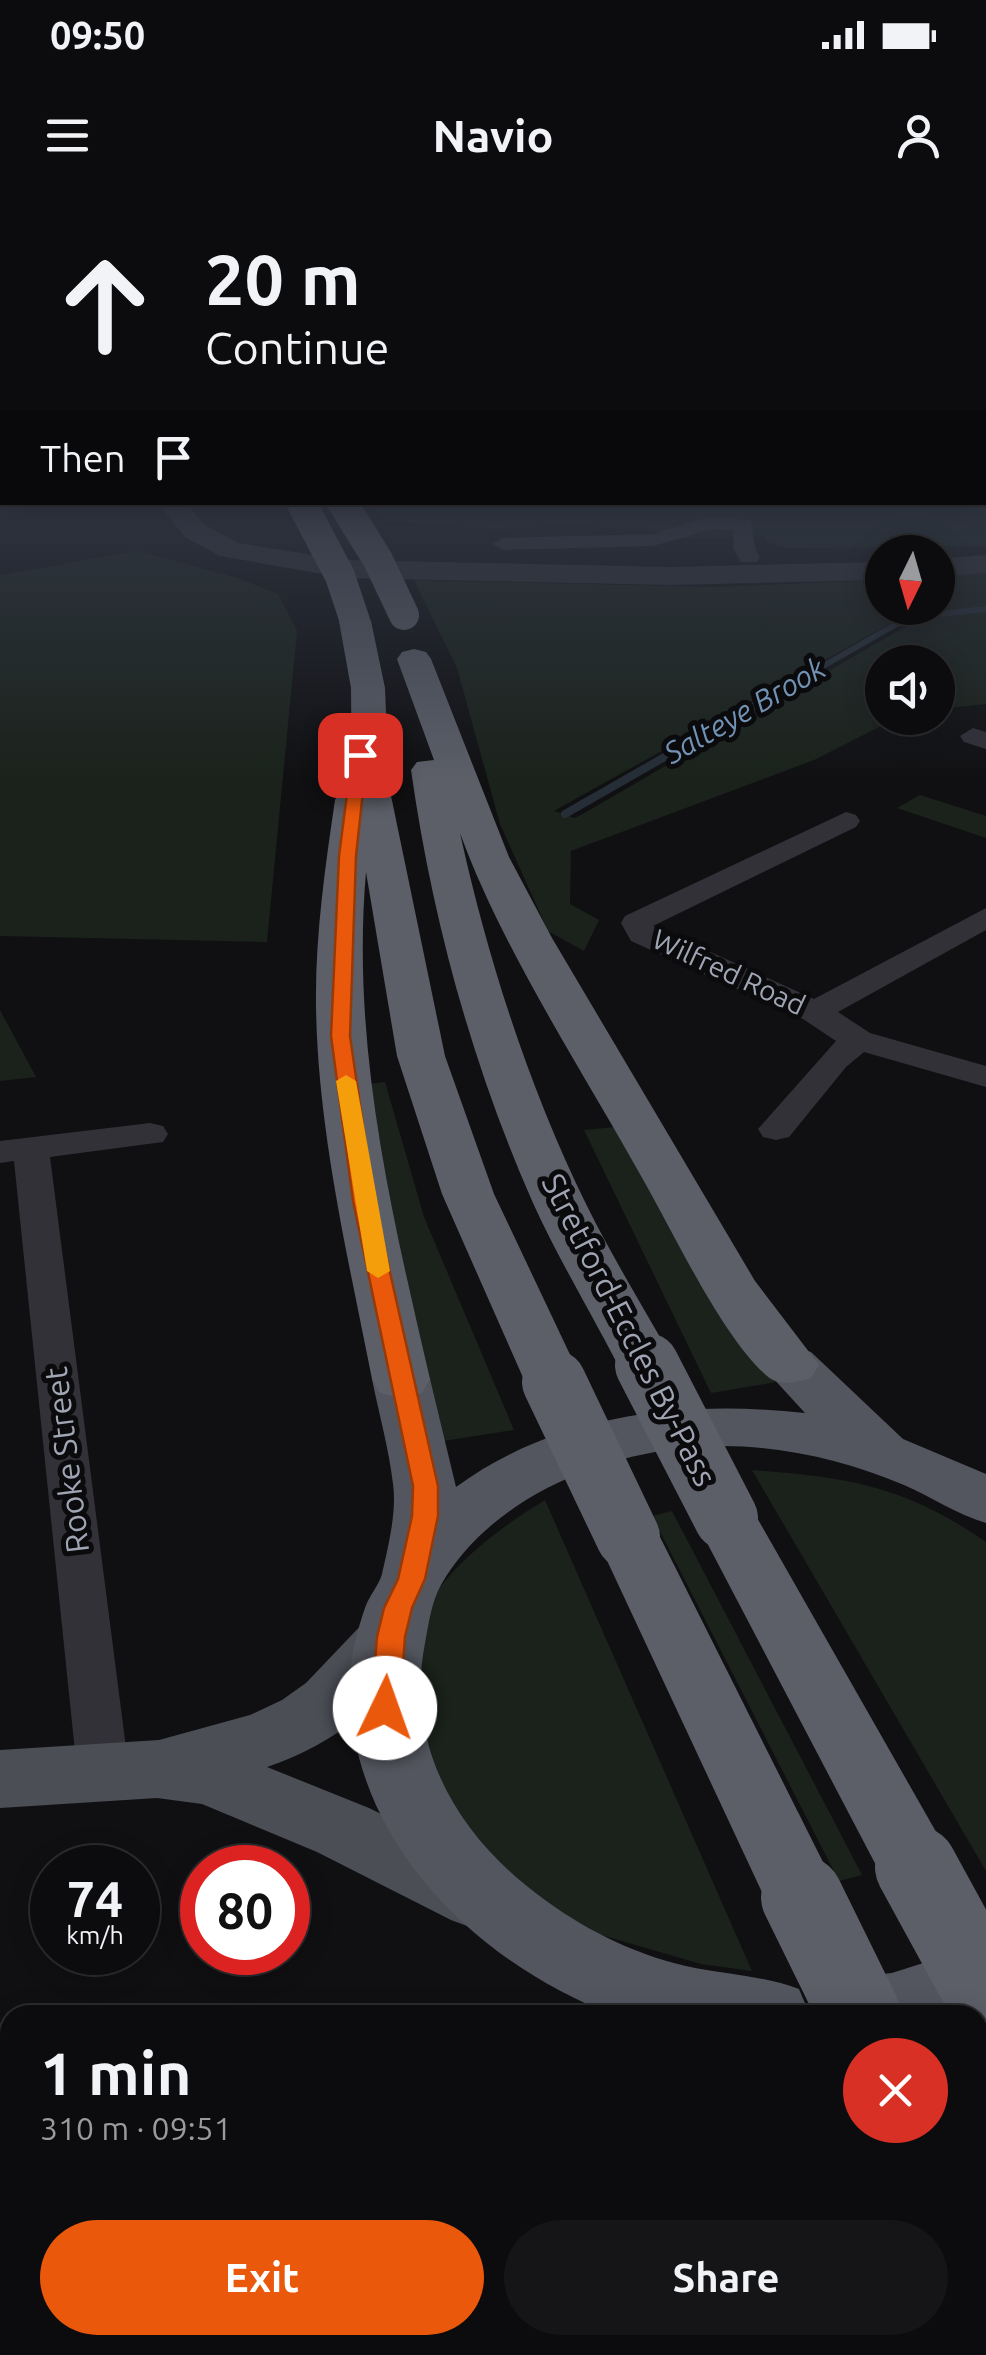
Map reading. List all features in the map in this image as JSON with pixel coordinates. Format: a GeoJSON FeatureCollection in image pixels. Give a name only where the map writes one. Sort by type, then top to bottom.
{"type":"FeatureCollection","features":[{"type":"Feature","properties":{"kind":"highway"},"geometry":{"type":"LineString","coordinates":[[342,581],[355,621],[368,688],[370,786],[421,1056],[468,1194],[554,1382],[855,2005]]}},
{"type":"Feature","properties":{"kind":"highway","name":"Stretford-Eccles By-Pass"},"geometry":{"type":"LineString","coordinates":[[388,581],[404,615],[414,659],[446,857],[501,1056],[552,1185],[726,1518],[986,1995]]}},
{"type":"Feature","properties":{"kind":"highway"},"geometry":{"type":"LineString","coordinates":[[414,659],[489,857],[530,938],[729,1284],[790,1364],[887,1454],[986,1501]]}},
{"type":"Feature","properties":{"kind":"highway"},"geometry":{"type":"LineString","coordinates":[[368,688],[347,856],[340,1036],[364,1201],[426,1486],[425,1516],[401,1608],[385,1708],[394,1766],[422,1824],[508,1918],[603,2005]]}},
{"type":"Feature","properties":{"kind":"highway"},"geometry":{"type":"LineString","coordinates":[[401,1608],[456,1522],[484,1498],[550,1460],[586,1446],[664,1430],[746,1426],[830,1437],[887,1454],[986,1469]]}},
{"type":"Feature","properties":{"kind":"highway"},"geometry":{"type":"LineString","coordinates":[[508,1918],[624,1984],[707,2005]]}},
{"type":"Feature","properties":{"kind":"highway"},"geometry":{"type":"LineString","coordinates":[[901,2005],[986,1978]]}},
{"type":"Feature","properties":{"kind":"main road"},"geometry":{"type":"LineString","coordinates":[[130,1770],[262,1738],[306,1720],[362,1672],[401,1608]]}},
{"type":"Feature","properties":{"kind":"main road"},"geometry":{"type":"LineString","coordinates":[[0,1779],[130,1770],[210,1776],[343,1830],[508,1918]]}},
{"type":"Feature","properties":{"kind":"street","name":"Wilfred Road"},"geometry":{"type":"LineString","coordinates":[[846,821],[636,924],[642,934],[659,943],[816,1012],[858,1040],[986,1077]]}},
{"type":"Feature","properties":{"kind":"street"},"geometry":{"type":"LineString","coordinates":[[816,1012],[986,918]]}},
{"type":"Feature","properties":{"kind":"street"},"geometry":{"type":"LineString","coordinates":[[776,1129],[834,1060],[858,1040]]}},
{"type":"Feature","properties":{"kind":"street"},"geometry":{"type":"LineString","coordinates":[[16,1151],[150,1134]]}},
{"type":"Feature","properties":{"kind":"street","name":"Rooke Street"},"geometry":{"type":"LineString","coordinates":[[16,1151],[130,1770]]}},
{"type":"Feature","properties":{"kind":"shaded area"},"geometry":{"type":"Polygon","coordinates":[[[0,581],[244,581],[278,594],[297,631],[267,942],[0,936],[0,581]]]}},
{"type":"Feature","properties":{"kind":"shaded area"},"geometry":{"type":"Polygon","coordinates":[[[414,581],[716,587],[865,581],[865,625],[887,625],[554,811],[575,818],[865,650],[865,734],[814,760],[571,851],[570,904],[599,920],[584,951],[548,931],[500,824],[457,668],[414,581]]]}},
{"type":"Feature","properties":{"kind":"shaded area"},"geometry":{"type":"Polygon","coordinates":[[[955,581],[986,581],[986,606],[955,612],[955,581]]]}},
{"type":"Feature","properties":{"kind":"shaded area"},"geometry":{"type":"Polygon","coordinates":[[[986,612],[986,704],[955,707],[955,645],[873,645],[913,625],[955,625],[955,616],[986,612]]]}},
{"type":"Feature","properties":{"kind":"shaded area"},"geometry":{"type":"Polygon","coordinates":[[[920,795],[986,816],[986,838],[897,808],[920,795]]]}},
{"type":"Feature","properties":{"kind":"shaded area"},"geometry":{"type":"Polygon","coordinates":[[[0,1010],[36,1077],[0,1081],[0,1010]]]}},
{"type":"Feature","properties":{"kind":"shaded area"},"geometry":{"type":"Polygon","coordinates":[[[385,1082],[424,1217],[514,1430],[437,1442],[361,1085],[385,1082]]]}},
{"type":"Feature","properties":{"kind":"shaded area"},"geometry":{"type":"Polygon","coordinates":[[[615,1127],[691,1266],[777,1382],[711,1393],[584,1130],[615,1127]]]}},
{"type":"Feature","properties":{"kind":"shaded area"},"geometry":{"type":"Polygon","coordinates":[[[752,1470],[846,1481],[901,1496],[986,1542],[986,1871],[752,1470]]]}},
{"type":"Feature","properties":{"kind":"shaded area"},"geometry":{"type":"Polygon","coordinates":[[[545,1500],[752,1971],[701,1964],[594,1933],[484,1868],[397,1741],[413,1640],[433,1596],[485,1542],[545,1500]]]}},
{"type":"Feature","properties":{"kind":"shaded area"},"geometry":{"type":"Polygon","coordinates":[[[672,1511],[862,1875],[839,1881],[652,1516],[672,1511]]]}},
{"type":"Feature","properties":{"kind":"waterway","name":"Salteye Brook"},"geometry":{"type":"LineString","coordinates":[[769,697],[907,618],[986,609]]}},
{"type":"Feature","properties":{"kind":"waterway","name":"Salteye Brook"},"geometry":{"type":"LineString","coordinates":[[565,814],[773,695]]}},
{"type":"Feature","properties":{"kind":"slow traffic"},"geometry":{"type":"LineString","coordinates":[[346,1081],[378,1271]]}},
{"type":"Feature","properties":{"kind":"route"},"geometry":{"type":"LineString","coordinates":[[360,755],[347,856],[340,1036],[364,1201],[426,1486],[425,1516],[412,1579],[398,1608],[391,1637],[385,1708]]}}]}
